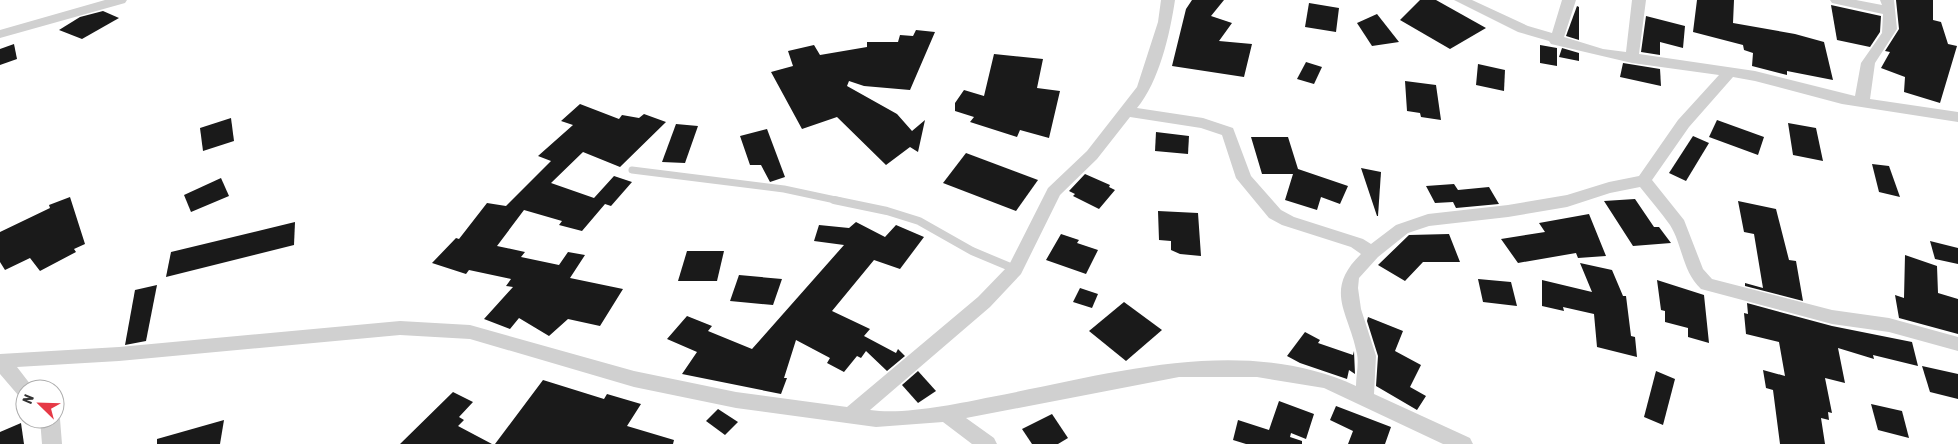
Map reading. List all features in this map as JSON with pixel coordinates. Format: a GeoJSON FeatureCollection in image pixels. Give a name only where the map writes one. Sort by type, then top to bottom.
{"type":"FeatureCollection","features":[{"type":"Feature","properties":{"kind":"street"},"geometry":{"type":"LineString","coordinates":[[1,33],[120,0]]}},
{"type":"Feature","properties":{"kind":"street"},"geometry":{"type":"LineString","coordinates":[[851,415],[984,302],[1015,269],[1054,192],[1092,154],[1129,112],[1144,87],[1165,22],[1168,0]]}},
{"type":"Feature","properties":{"kind":"street"},"geometry":{"type":"LineString","coordinates":[[1461,0],[1523,29],[1556,41],[1632,59],[1755,76],[1842,99],[1958,117]]}},
{"type":"Feature","properties":{"kind":"street"},"geometry":{"type":"LineString","coordinates":[[1556,41],[1569,0]]}},
{"type":"Feature","properties":{"kind":"street"},"geometry":{"type":"LineString","coordinates":[[1632,59],[1639,0]]}},
{"type":"Feature","properties":{"kind":"street"},"geometry":{"type":"LineString","coordinates":[[1837,0],[1888,6],[1891,29],[1889,36],[1870,59],[1862,101]]}},
{"type":"Feature","properties":{"kind":"street"},"geometry":{"type":"LineString","coordinates":[[1364,399],[1367,356],[1352,309],[1350,288],[1351,277],[1372,252],[1402,229],[1428,220],[1508,211],[1567,201],[1609,188],[1644,181],[1666,146],[1692,112],[1730,72]]}},
{"type":"Feature","properties":{"kind":"street"},"geometry":{"type":"LineString","coordinates":[[1129,112],[1203,123],[1228,132],[1244,178],[1276,214],[1288,221],[1357,243],[1372,252]]}},
{"type":"Feature","properties":{"kind":"street"},"geometry":{"type":"LineString","coordinates":[[1644,181],[1678,224],[1695,270],[1699,277],[1707,284],[1832,316],[1889,326],[1958,344]]}},
{"type":"Feature","properties":{"kind":"street"},"geometry":{"type":"LineString","coordinates":[[0,361],[119,354],[400,328],[444,329],[470,332],[644,381],[736,400],[876,419],[946,414],[1179,369],[1257,370],[1327,382],[1463,444]]}},
{"type":"Feature","properties":{"kind":"street"},"geometry":{"type":"LineString","coordinates":[[0,361],[16,379]]}},
{"type":"Feature","properties":{"kind":"street"},"geometry":{"type":"LineString","coordinates":[[946,414],[988,444]]}},
{"type":"Feature","properties":{"kind":"street"},"geometry":{"type":"LineString","coordinates":[[51,429],[52,444]]}},
{"type":"Feature","properties":{"kind":"lane"},"geometry":{"type":"LineString","coordinates":[[632,170],[784,189],[887,211],[920,221],[972,251],[1015,269]]}},
{"type":"Feature","properties":{"kind":"building"},"geometry":{"type":"Polygon","coordinates":[[[1192,0],[1224,0],[1211,16],[1232,23],[1219,41],[1252,44],[1244,77],[1172,66],[1186,9],[1192,0]]]}},
{"type":"Feature","properties":{"kind":"building"},"geometry":{"type":"Polygon","coordinates":[[[1420,0],[1436,0],[1486,28],[1450,49],[1400,20],[1420,0]]]}},
{"type":"Feature","properties":{"kind":"building"},"geometry":{"type":"Polygon","coordinates":[[[1697,0],[1734,0],[1733,23],[1795,34],[1824,42],[1833,80],[1787,71],[1787,75],[1752,66],[1753,53],[1744,50],[1743,45],[1693,32],[1697,0]]]}},
{"type":"Feature","properties":{"kind":"building"},"geometry":{"type":"Polygon","coordinates":[[[1896,0],[1933,0],[1933,20],[1941,22],[1948,44],[1957,46],[1940,103],[1904,92],[1905,77],[1881,68],[1890,52],[1885,51],[1899,29],[1896,0]]]}},
{"type":"Feature","properties":{"kind":"building"},"geometry":{"type":"Polygon","coordinates":[[[1309,3],[1339,8],[1336,32],[1305,27],[1309,3]]]}},
{"type":"Feature","properties":{"kind":"building"},"geometry":{"type":"Polygon","coordinates":[[[1831,5],[1881,16],[1880,32],[1870,47],[1837,40],[1831,5]]]}},
{"type":"Feature","properties":{"kind":"building"},"geometry":{"type":"Polygon","coordinates":[[[1577,6],[1579,7],[1579,40],[1566,36],[1577,6]]]}},
{"type":"Feature","properties":{"kind":"building"},"geometry":{"type":"Polygon","coordinates":[[[103,11],[119,18],[82,39],[59,30],[80,17],[103,11]]]}},
{"type":"Feature","properties":{"kind":"building"},"geometry":{"type":"Polygon","coordinates":[[[1377,14],[1399,42],[1372,46],[1357,23],[1377,14]]]}},
{"type":"Feature","properties":{"kind":"building"},"geometry":{"type":"Polygon","coordinates":[[[1646,16],[1685,26],[1683,48],[1660,42],[1660,55],[1641,52],[1646,16]]]}},
{"type":"Feature","properties":{"kind":"building"},"geometry":{"type":"Polygon","coordinates":[[[916,30],[935,32],[910,90],[864,86],[849,81],[847,86],[897,114],[912,131],[925,120],[918,152],[910,147],[886,165],[837,117],[802,129],[771,72],[793,66],[788,51],[814,45],[820,55],[867,47],[867,42],[898,42],[900,35],[913,36],[916,30]]]}},
{"type":"Feature","properties":{"kind":"building"},"geometry":{"type":"Polygon","coordinates":[[[14,44],[17,59],[0,65],[0,49],[14,44]]]}},
{"type":"Feature","properties":{"kind":"building"},"geometry":{"type":"Polygon","coordinates":[[[1540,45],[1557,48],[1557,66],[1540,63],[1540,45]]]}},
{"type":"Feature","properties":{"kind":"building"},"geometry":{"type":"Polygon","coordinates":[[[1562,48],[1579,53],[1579,61],[1559,57],[1562,48]]]}},
{"type":"Feature","properties":{"kind":"building"},"geometry":{"type":"Polygon","coordinates":[[[994,54],[1043,59],[1037,88],[1060,91],[1049,138],[1020,130],[1017,137],[970,122],[974,117],[955,111],[955,103],[964,90],[984,96],[994,54]]]}},
{"type":"Feature","properties":{"kind":"building"},"geometry":{"type":"Polygon","coordinates":[[[1306,62],[1322,67],[1314,84],[1297,79],[1306,62]]]}},
{"type":"Feature","properties":{"kind":"building"},"geometry":{"type":"Polygon","coordinates":[[[1623,63],[1660,69],[1661,86],[1620,77],[1623,63]]]}},
{"type":"Feature","properties":{"kind":"building"},"geometry":{"type":"Polygon","coordinates":[[[1478,64],[1505,70],[1504,91],[1476,85],[1478,64]]]}},
{"type":"Feature","properties":{"kind":"building"},"geometry":{"type":"Polygon","coordinates":[[[1405,81],[1436,85],[1441,120],[1421,117],[1420,113],[1407,111],[1405,81]]]}},
{"type":"Feature","properties":{"kind":"building"},"geometry":{"type":"Polygon","coordinates":[[[580,104],[619,119],[622,115],[639,118],[644,114],[666,122],[620,167],[583,152],[551,183],[594,198],[614,176],[632,182],[611,206],[605,204],[582,231],[559,225],[562,221],[524,210],[497,246],[525,252],[521,257],[559,265],[568,252],[585,255],[570,278],[623,289],[600,326],[568,319],[549,336],[519,318],[510,329],[484,319],[513,287],[506,286],[511,279],[469,270],[466,274],[432,263],[456,238],[459,239],[487,203],[506,206],[551,161],[538,156],[573,125],[561,121],[580,104]]]}},
{"type":"Feature","properties":{"kind":"building"},"geometry":{"type":"Polygon","coordinates":[[[231,118],[234,141],[203,151],[200,128],[231,118]]]}},
{"type":"Feature","properties":{"kind":"building"},"geometry":{"type":"Polygon","coordinates":[[[1717,120],[1764,137],[1758,155],[1709,137],[1717,120]]]}},
{"type":"Feature","properties":{"kind":"building"},"geometry":{"type":"Polygon","coordinates":[[[1788,123],[1816,128],[1823,161],[1793,155],[1788,123]]]}},
{"type":"Feature","properties":{"kind":"building"},"geometry":{"type":"Polygon","coordinates":[[[676,124],[698,126],[685,163],[662,162],[676,124]]]}},
{"type":"Feature","properties":{"kind":"building"},"geometry":{"type":"Polygon","coordinates":[[[767,129],[785,177],[770,182],[761,165],[750,165],[740,136],[767,129]]]}},
{"type":"Feature","properties":{"kind":"building"},"geometry":{"type":"Polygon","coordinates":[[[1156,132],[1189,136],[1188,154],[1155,151],[1156,132]]]}},
{"type":"Feature","properties":{"kind":"building"},"geometry":{"type":"Polygon","coordinates":[[[1693,136],[1709,143],[1686,181],[1669,173],[1693,136]]]}},
{"type":"Feature","properties":{"kind":"building"},"geometry":{"type":"Polygon","coordinates":[[[1251,137],[1288,137],[1298,169],[1348,186],[1340,204],[1321,197],[1317,210],[1285,200],[1293,174],[1262,174],[1251,137]]]}},
{"type":"Feature","properties":{"kind":"building"},"geometry":{"type":"Polygon","coordinates":[[[966,153],[1038,180],[1016,211],[943,183],[966,153]]]}},
{"type":"Feature","properties":{"kind":"building"},"geometry":{"type":"Polygon","coordinates":[[[1872,164],[1889,166],[1900,197],[1879,192],[1872,164]]]}},
{"type":"Feature","properties":{"kind":"building"},"geometry":{"type":"Polygon","coordinates":[[[1361,168],[1381,172],[1378,216],[1377,216],[1361,168]]]}},
{"type":"Feature","properties":{"kind":"building"},"geometry":{"type":"Polygon","coordinates":[[[1085,174],[1110,185],[1109,187],[1115,190],[1099,209],[1073,196],[1075,194],[1069,191],[1085,174]]]}},
{"type":"Feature","properties":{"kind":"building"},"geometry":{"type":"Polygon","coordinates":[[[221,178],[229,196],[191,212],[184,195],[221,178]]]}},
{"type":"Feature","properties":{"kind":"building"},"geometry":{"type":"Polygon","coordinates":[[[1454,184],[1458,190],[1489,187],[1499,204],[1456,208],[1453,202],[1435,203],[1426,186],[1454,184]]]}},
{"type":"Feature","properties":{"kind":"building"},"geometry":{"type":"Polygon","coordinates":[[[70,197],[85,244],[74,249],[76,252],[40,271],[30,258],[5,270],[0,262],[0,232],[50,208],[49,205],[70,197]]]}},
{"type":"Feature","properties":{"kind":"building"},"geometry":{"type":"Polygon","coordinates":[[[1635,199],[1654,227],[1659,227],[1671,243],[1633,246],[1604,201],[1635,199]]]}},
{"type":"Feature","properties":{"kind":"building"},"geometry":{"type":"Polygon","coordinates":[[[1738,201],[1776,209],[1789,260],[1796,261],[1803,301],[1745,286],[1745,283],[1763,288],[1754,234],[1744,232],[1738,201]]]}},
{"type":"Feature","properties":{"kind":"building"},"geometry":{"type":"Polygon","coordinates":[[[1158,211],[1198,213],[1201,256],[1180,254],[1171,250],[1171,241],[1159,240],[1158,211]]]}},
{"type":"Feature","properties":{"kind":"building"},"geometry":{"type":"Polygon","coordinates":[[[1589,214],[1606,256],[1578,258],[1576,253],[1518,263],[1501,239],[1545,232],[1539,223],[1589,214]]]}},
{"type":"Feature","properties":{"kind":"building"},"geometry":{"type":"Polygon","coordinates":[[[295,222],[294,245],[166,277],[171,252],[295,222]]]}},
{"type":"Feature","properties":{"kind":"building"},"geometry":{"type":"Polygon","coordinates":[[[856,222],[885,237],[896,225],[924,237],[900,269],[874,260],[832,311],[870,329],[864,336],[896,353],[898,349],[905,356],[887,371],[866,351],[861,358],[857,356],[844,372],[827,363],[830,358],[796,340],[781,394],[682,374],[697,352],[667,339],[687,316],[712,326],[708,331],[752,349],[844,245],[814,241],[819,225],[849,228],[856,222]]]}},
{"type":"Feature","properties":{"kind":"building"},"geometry":{"type":"Polygon","coordinates":[[[1061,234],[1079,240],[1077,243],[1098,250],[1086,274],[1046,260],[1061,234]]]}},
{"type":"Feature","properties":{"kind":"building"},"geometry":{"type":"Polygon","coordinates":[[[1449,234],[1460,262],[1423,262],[1405,281],[1378,265],[1409,235],[1449,234]]]}},
{"type":"Feature","properties":{"kind":"building"},"geometry":{"type":"Polygon","coordinates":[[[1930,241],[1958,248],[1958,264],[1935,259],[1930,241]]]}},
{"type":"Feature","properties":{"kind":"building"},"geometry":{"type":"Polygon","coordinates":[[[687,251],[724,251],[717,281],[678,281],[687,251]]]}},
{"type":"Feature","properties":{"kind":"building"},"geometry":{"type":"Polygon","coordinates":[[[1905,255],[1937,266],[1938,293],[1958,299],[1958,334],[1899,318],[1895,295],[1904,298],[1905,255]]]}},
{"type":"Feature","properties":{"kind":"building"},"geometry":{"type":"Polygon","coordinates":[[[1580,263],[1612,270],[1623,296],[1626,296],[1631,336],[1635,337],[1637,357],[1597,347],[1594,314],[1563,307],[1564,311],[1542,306],[1542,280],[1592,292],[1580,263]]]}},
{"type":"Feature","properties":{"kind":"building"},"geometry":{"type":"Polygon","coordinates":[[[739,275],[782,279],[773,305],[730,301],[739,275]]]}},
{"type":"Feature","properties":{"kind":"building"},"geometry":{"type":"Polygon","coordinates":[[[1478,279],[1511,282],[1517,306],[1483,302],[1478,279]]]}},
{"type":"Feature","properties":{"kind":"building"},"geometry":{"type":"Polygon","coordinates":[[[1657,280],[1704,295],[1709,343],[1688,337],[1688,328],[1665,322],[1665,311],[1661,310],[1657,280]]]}},
{"type":"Feature","properties":{"kind":"building"},"geometry":{"type":"Polygon","coordinates":[[[157,285],[146,341],[125,345],[135,290],[157,285]]]}},
{"type":"Feature","properties":{"kind":"building"},"geometry":{"type":"Polygon","coordinates":[[[1080,288],[1098,294],[1092,308],[1073,302],[1080,288]]]}},
{"type":"Feature","properties":{"kind":"building"},"geometry":{"type":"Polygon","coordinates":[[[1124,302],[1162,330],[1126,361],[1089,331],[1124,302]]]}},
{"type":"Feature","properties":{"kind":"building"},"geometry":{"type":"Polygon","coordinates":[[[1747,303],[1832,326],[1912,342],[1918,366],[1873,355],[1874,359],[1838,348],[1845,383],[1825,378],[1832,413],[1828,412],[1829,420],[1821,418],[1825,444],[1780,444],[1773,390],[1766,388],[1763,370],[1785,376],[1779,342],[1746,334],[1744,313],[1748,314],[1747,303]]]}},
{"type":"Feature","properties":{"kind":"building"},"geometry":{"type":"Polygon","coordinates":[[[1368,317],[1403,331],[1395,351],[1421,365],[1410,387],[1426,396],[1417,410],[1376,386],[1378,356],[1367,321],[1368,317]]]}},
{"type":"Feature","properties":{"kind":"building"},"geometry":{"type":"Polygon","coordinates":[[[1305,332],[1320,340],[1318,343],[1353,355],[1354,351],[1355,374],[1349,370],[1347,379],[1300,363],[1287,356],[1305,332]]]}},
{"type":"Feature","properties":{"kind":"building"},"geometry":{"type":"Polygon","coordinates":[[[1922,366],[1958,374],[1958,399],[1930,392],[1922,366]]]}},
{"type":"Feature","properties":{"kind":"building"},"geometry":{"type":"Polygon","coordinates":[[[918,371],[936,391],[918,403],[902,385],[918,371]]]}},
{"type":"Feature","properties":{"kind":"building"},"geometry":{"type":"Polygon","coordinates":[[[1656,371],[1675,379],[1663,425],[1644,417],[1656,371]]]}},
{"type":"Feature","properties":{"kind":"building"},"geometry":{"type":"Polygon","coordinates":[[[543,380],[604,399],[607,394],[641,404],[627,426],[674,440],[673,444],[495,444],[543,380]]]}},
{"type":"Feature","properties":{"kind":"building"},"geometry":{"type":"Polygon","coordinates":[[[453,392],[473,402],[459,417],[464,420],[458,426],[492,444],[400,444],[453,392]]]}},
{"type":"Feature","properties":{"kind":"building"},"geometry":{"type":"Polygon","coordinates":[[[1279,401],[1314,414],[1306,439],[1291,433],[1290,437],[1302,441],[1302,444],[1246,444],[1233,440],[1238,420],[1269,430],[1279,401]]]}},
{"type":"Feature","properties":{"kind":"building"},"geometry":{"type":"Polygon","coordinates":[[[1871,404],[1902,411],[1909,438],[1878,430],[1871,404]]]}},
{"type":"Feature","properties":{"kind":"building"},"geometry":{"type":"Polygon","coordinates":[[[1336,406],[1391,427],[1385,444],[1348,444],[1353,431],[1330,420],[1336,406]]]}},
{"type":"Feature","properties":{"kind":"building"},"geometry":{"type":"Polygon","coordinates":[[[718,409],[738,422],[725,435],[706,421],[718,409]]]}},
{"type":"Feature","properties":{"kind":"building"},"geometry":{"type":"Polygon","coordinates":[[[1052,414],[1068,438],[1058,444],[1032,444],[1022,429],[1052,414]]]}},
{"type":"Feature","properties":{"kind":"building"},"geometry":{"type":"Polygon","coordinates":[[[224,420],[220,444],[157,444],[157,439],[224,420]]]}},
{"type":"Feature","properties":{"kind":"building"},"geometry":{"type":"Polygon","coordinates":[[[15,426],[15,429],[22,429],[24,444],[0,444],[0,432],[15,426]]]}}]}
